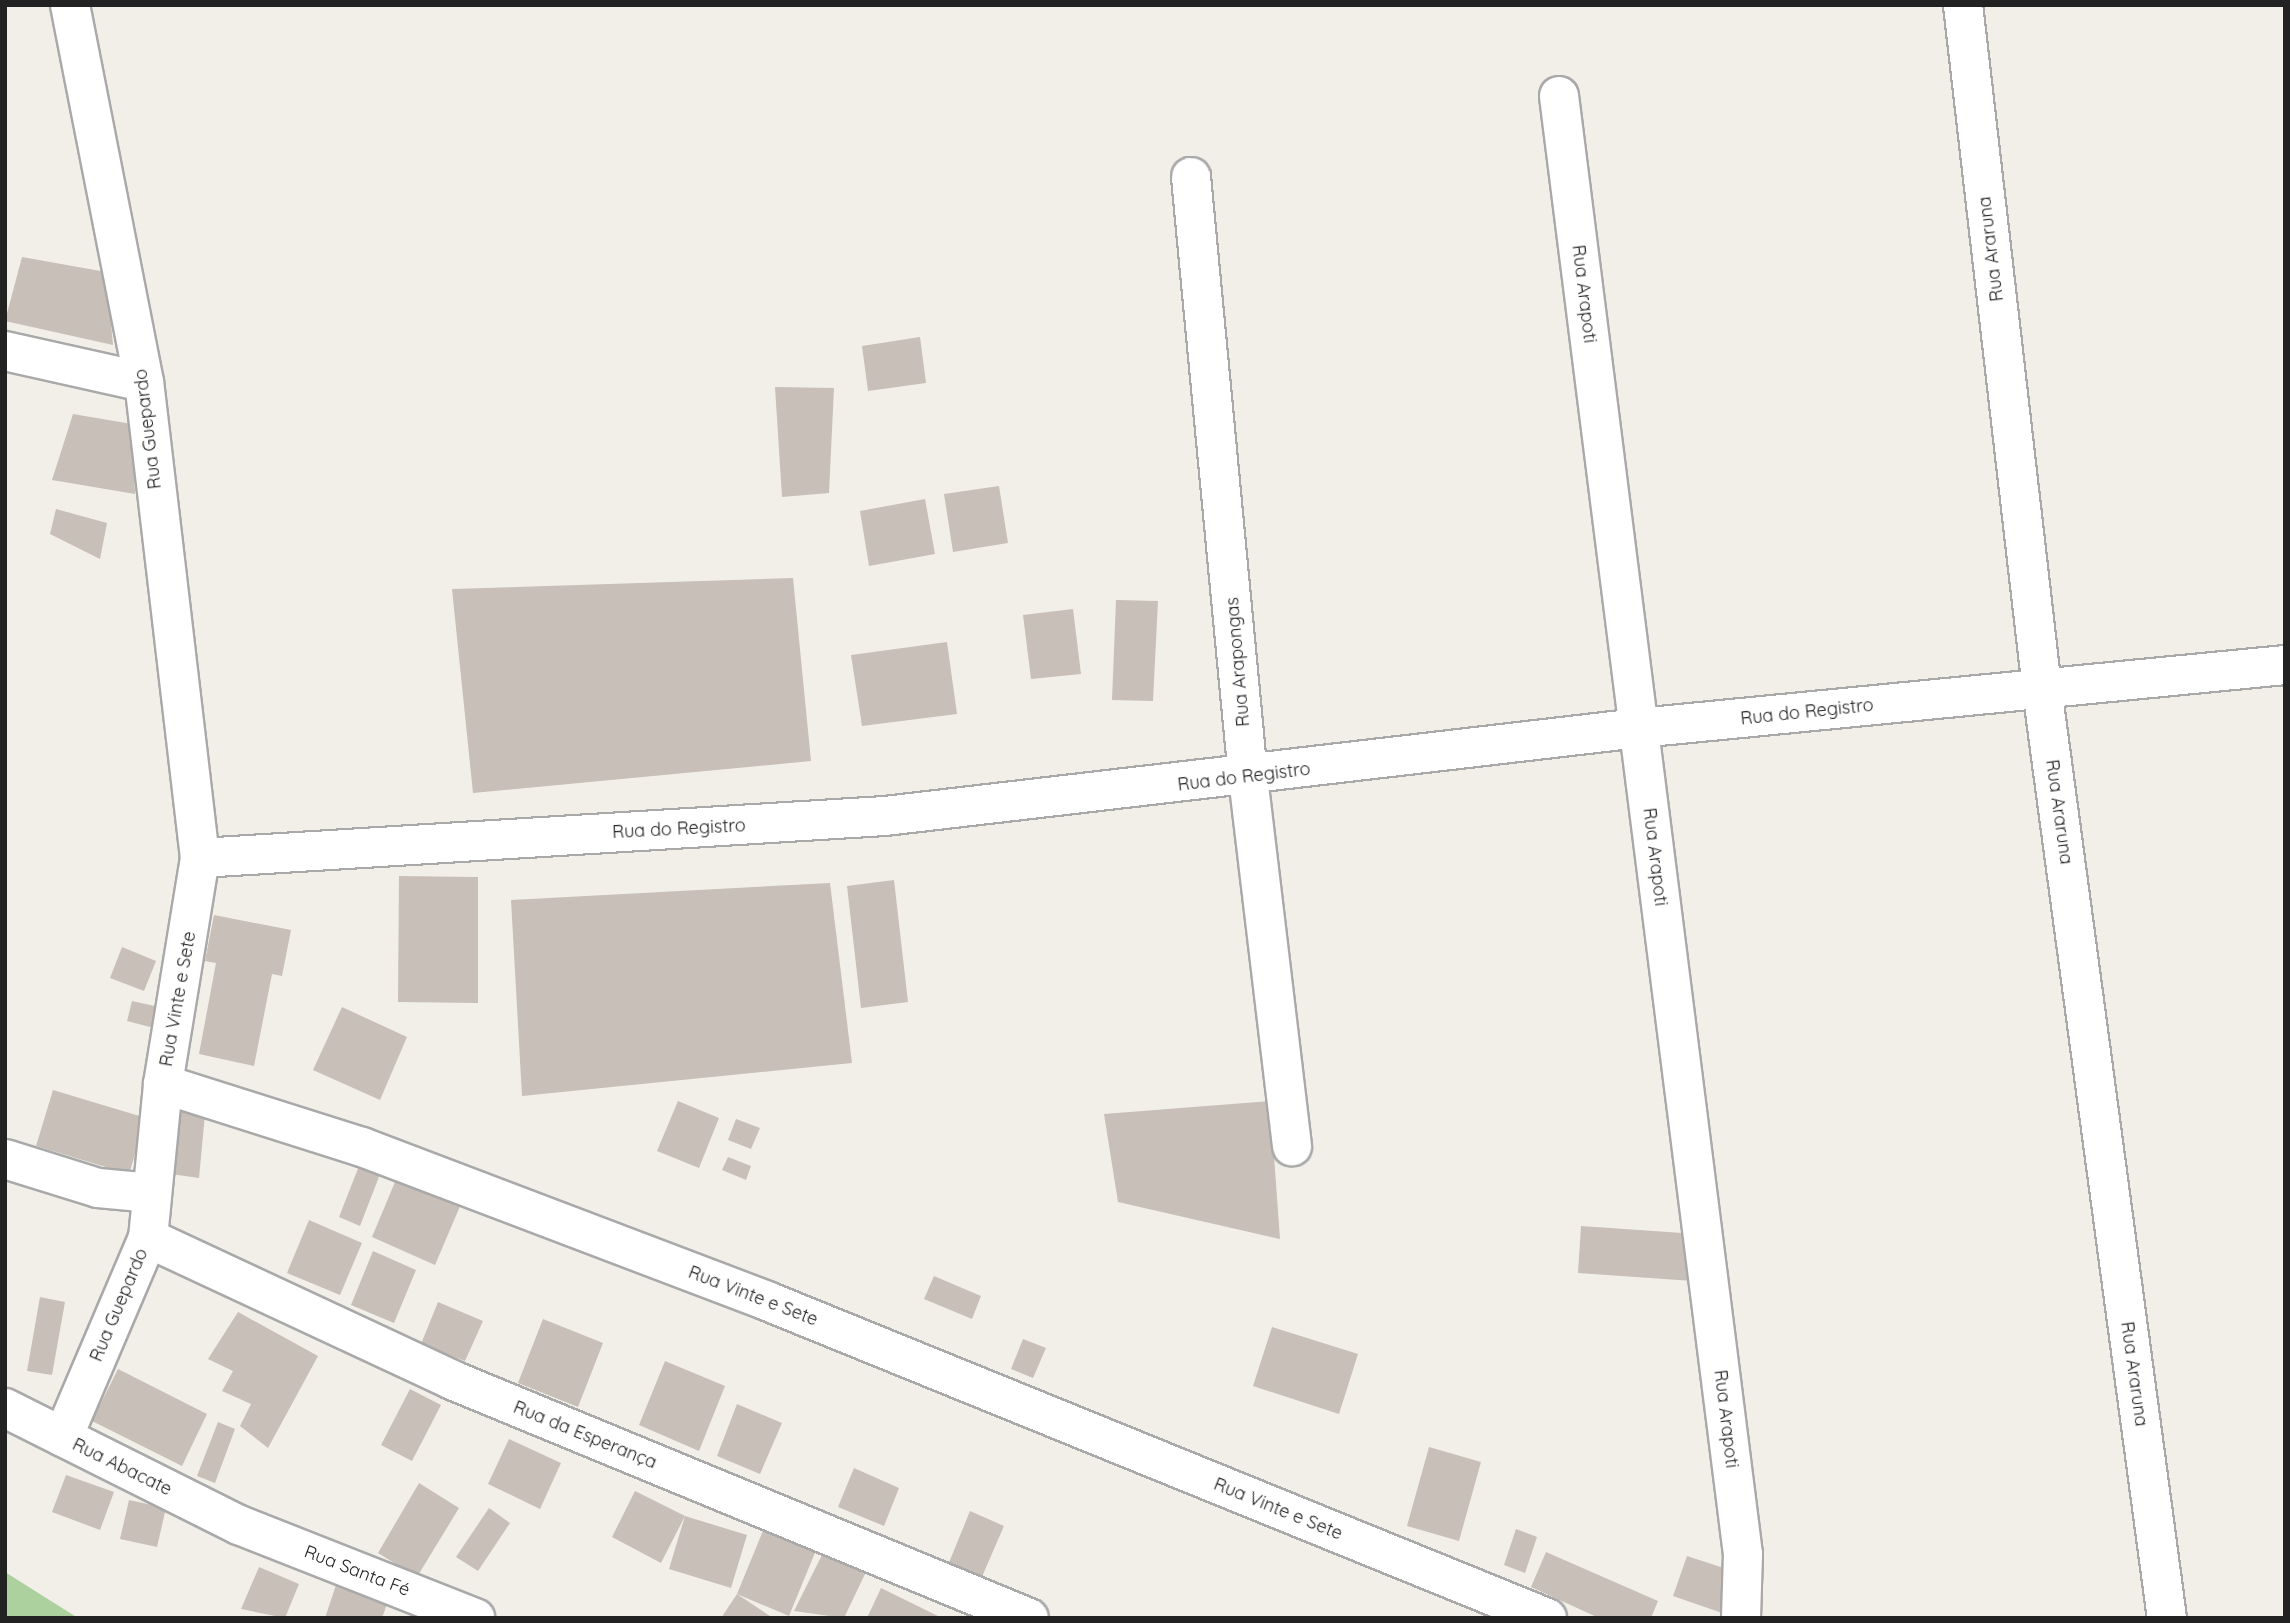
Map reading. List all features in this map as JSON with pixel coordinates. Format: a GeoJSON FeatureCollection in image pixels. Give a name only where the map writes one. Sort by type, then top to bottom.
{"type":"FeatureCollection","features":[{"type":"Feature","properties":{"kind":"street","name":"Rua Guepardo"},"geometry":{"type":"LineString","coordinates":[[70,5],[144,382],[200,858]]}},
{"type":"Feature","properties":{"kind":"street","name":"Rua Araruna"},"geometry":{"type":"LineString","coordinates":[[1963,5],[2042,689],[2167,1618]]}},
{"type":"Feature","properties":{"kind":"street","name":"Rua Arapoti"},"geometry":{"type":"LineString","coordinates":[[1559,96],[1743,1554],[1741,1618]]}},
{"type":"Feature","properties":{"kind":"street","name":"Rua Arapongas"},"geometry":{"type":"LineString","coordinates":[[1191,177],[1248,777],[1292,1146]]}},
{"type":"Feature","properties":{"kind":"street"},"geometry":{"type":"LineString","coordinates":[[5,351],[144,382]]}},
{"type":"Feature","properties":{"kind":"street","name":"Rua do Registro"},"geometry":{"type":"LineString","coordinates":[[200,858],[885,816],[1248,777],[1639,728],[2285,665]]}},
{"type":"Feature","properties":{"kind":"street","name":"Rua Vinte e Sete"},"geometry":{"type":"LineString","coordinates":[[200,858],[163,1084],[362,1147],[767,1301],[1546,1618]]}},
{"type":"Feature","properties":{"kind":"street","name":"Rua Guepardo"},"geometry":{"type":"LineString","coordinates":[[63,1437],[148,1238],[163,1084]]}},
{"type":"Feature","properties":{"kind":"street"},"geometry":{"type":"LineString","coordinates":[[5,1158],[98,1188],[152,1193]]}},
{"type":"Feature","properties":{"kind":"street","name":"Rua da Esperança"},"geometry":{"type":"LineString","coordinates":[[148,1238],[452,1380],[1029,1618]]}},
{"type":"Feature","properties":{"kind":"street","name":"Rua Abacate"},"geometry":{"type":"LineString","coordinates":[[5,1408],[239,1525]]}},
{"type":"Feature","properties":{"kind":"street","name":"Rua Santa Fé"},"geometry":{"type":"LineString","coordinates":[[239,1525],[475,1618]]}},
{"type":"Feature","properties":{"kind":"green space"},"geometry":{"type":"Polygon","coordinates":[[[5,1572],[78,1618],[5,1618],[5,1572]]]}},
{"type":"Feature","properties":{"kind":"building"},"geometry":{"type":"Polygon","coordinates":[[[22,257],[106,272],[113,345],[5,321],[22,257]]]}},
{"type":"Feature","properties":{"kind":"building"},"geometry":{"type":"Polygon","coordinates":[[[920,337],[926,383],[868,391],[862,346],[920,337]]]}},
{"type":"Feature","properties":{"kind":"building"},"geometry":{"type":"Polygon","coordinates":[[[775,387],[834,388],[829,493],[782,497],[775,387]]]}},
{"type":"Feature","properties":{"kind":"building"},"geometry":{"type":"Polygon","coordinates":[[[73,414],[132,424],[135,494],[52,480],[73,414]]]}},
{"type":"Feature","properties":{"kind":"building"},"geometry":{"type":"Polygon","coordinates":[[[999,486],[1008,543],[953,552],[944,494],[999,486]]]}},
{"type":"Feature","properties":{"kind":"building"},"geometry":{"type":"Polygon","coordinates":[[[925,499],[935,554],[869,566],[860,511],[925,499]]]}},
{"type":"Feature","properties":{"kind":"building"},"geometry":{"type":"Polygon","coordinates":[[[56,509],[107,523],[100,559],[50,534],[56,509]]]}},
{"type":"Feature","properties":{"kind":"building"},"geometry":{"type":"Polygon","coordinates":[[[793,578],[811,761],[473,793],[452,589],[793,578]]]}},
{"type":"Feature","properties":{"kind":"building"},"geometry":{"type":"Polygon","coordinates":[[[1116,600],[1158,601],[1153,701],[1112,700],[1116,600]]]}},
{"type":"Feature","properties":{"kind":"building"},"geometry":{"type":"Polygon","coordinates":[[[1073,609],[1081,674],[1031,679],[1023,615],[1073,609]]]}},
{"type":"Feature","properties":{"kind":"building"},"geometry":{"type":"Polygon","coordinates":[[[947,642],[957,714],[862,726],[851,655],[947,642]]]}},
{"type":"Feature","properties":{"kind":"building"},"geometry":{"type":"Polygon","coordinates":[[[399,876],[478,877],[478,1003],[398,1002],[399,876]]]}},
{"type":"Feature","properties":{"kind":"building"},"geometry":{"type":"Polygon","coordinates":[[[894,880],[908,1002],[861,1008],[847,886],[894,880]]]}},
{"type":"Feature","properties":{"kind":"building"},"geometry":{"type":"Polygon","coordinates":[[[830,883],[852,1063],[522,1096],[511,900],[830,883]]]}},
{"type":"Feature","properties":{"kind":"building"},"geometry":{"type":"Polygon","coordinates":[[[214,915],[291,930],[282,976],[272,974],[254,1066],[199,1054],[216,963],[205,961],[214,915]]]}},
{"type":"Feature","properties":{"kind":"building"},"geometry":{"type":"Polygon","coordinates":[[[122,947],[156,961],[144,991],[110,978],[122,947]]]}},
{"type":"Feature","properties":{"kind":"building"},"geometry":{"type":"Polygon","coordinates":[[[132,1001],[159,1007],[154,1028],[127,1021],[132,1001]]]}},
{"type":"Feature","properties":{"kind":"building"},"geometry":{"type":"Polygon","coordinates":[[[342,1007],[407,1037],[380,1100],[313,1070],[342,1007]]]}},
{"type":"Feature","properties":{"kind":"building"},"geometry":{"type":"Polygon","coordinates":[[[53,1090],[146,1118],[129,1174],[36,1146],[53,1090]]]}},
{"type":"Feature","properties":{"kind":"building"},"geometry":{"type":"Polygon","coordinates":[[[678,1101],[719,1118],[699,1168],[657,1151],[678,1101]]]}},
{"type":"Feature","properties":{"kind":"building"},"geometry":{"type":"Polygon","coordinates":[[[1270,1101],[1280,1239],[1118,1202],[1104,1114],[1270,1101]]]}},
{"type":"Feature","properties":{"kind":"building"},"geometry":{"type":"Polygon","coordinates":[[[171,1111],[205,1114],[199,1178],[164,1173],[171,1111]]]}},
{"type":"Feature","properties":{"kind":"building"},"geometry":{"type":"Polygon","coordinates":[[[736,1119],[760,1128],[751,1149],[728,1140],[736,1119]]]}},
{"type":"Feature","properties":{"kind":"building"},"geometry":{"type":"Polygon","coordinates":[[[728,1157],[751,1166],[746,1180],[722,1170],[728,1157]]]}},
{"type":"Feature","properties":{"kind":"building"},"geometry":{"type":"Polygon","coordinates":[[[361,1161],[382,1169],[360,1226],[339,1217],[361,1161]]]}},
{"type":"Feature","properties":{"kind":"building"},"geometry":{"type":"Polygon","coordinates":[[[400,1170],[464,1197],[435,1265],[372,1237],[400,1170]]]}},
{"type":"Feature","properties":{"kind":"building"},"geometry":{"type":"Polygon","coordinates":[[[309,1220],[362,1243],[340,1295],[287,1273],[309,1220]]]}},
{"type":"Feature","properties":{"kind":"building"},"geometry":{"type":"Polygon","coordinates":[[[1581,1226],[1697,1234],[1693,1281],[1578,1273],[1581,1226]]]}},
{"type":"Feature","properties":{"kind":"building"},"geometry":{"type":"Polygon","coordinates":[[[373,1251],[416,1270],[394,1323],[351,1305],[373,1251]]]}},
{"type":"Feature","properties":{"kind":"building"},"geometry":{"type":"Polygon","coordinates":[[[934,1276],[981,1296],[972,1319],[924,1299],[934,1276]]]}},
{"type":"Feature","properties":{"kind":"building"},"geometry":{"type":"Polygon","coordinates":[[[40,1297],[65,1302],[52,1375],[27,1371],[40,1297]]]}},
{"type":"Feature","properties":{"kind":"building"},"geometry":{"type":"Polygon","coordinates":[[[438,1302],[483,1321],[465,1361],[421,1344],[438,1302]]]}},
{"type":"Feature","properties":{"kind":"building"},"geometry":{"type":"Polygon","coordinates":[[[238,1312],[318,1356],[268,1448],[240,1426],[251,1404],[222,1391],[233,1371],[208,1359],[238,1312]]]}},
{"type":"Feature","properties":{"kind":"building"},"geometry":{"type":"Polygon","coordinates":[[[543,1319],[603,1343],[578,1407],[518,1383],[543,1319]]]}},
{"type":"Feature","properties":{"kind":"building"},"geometry":{"type":"Polygon","coordinates":[[[1272,1327],[1358,1354],[1339,1414],[1253,1386],[1272,1327]]]}},
{"type":"Feature","properties":{"kind":"building"},"geometry":{"type":"Polygon","coordinates":[[[1023,1339],[1046,1348],[1033,1378],[1011,1369],[1023,1339]]]}},
{"type":"Feature","properties":{"kind":"building"},"geometry":{"type":"Polygon","coordinates":[[[665,1361],[725,1386],[699,1451],[639,1425],[665,1361]]]}},
{"type":"Feature","properties":{"kind":"building"},"geometry":{"type":"Polygon","coordinates":[[[118,1369],[207,1414],[182,1466],[92,1421],[118,1369]]]}},
{"type":"Feature","properties":{"kind":"building"},"geometry":{"type":"Polygon","coordinates":[[[410,1389],[441,1405],[412,1461],[381,1445],[410,1389]]]}},
{"type":"Feature","properties":{"kind":"building"},"geometry":{"type":"Polygon","coordinates":[[[737,1404],[782,1423],[760,1474],[717,1456],[737,1404]]]}},
{"type":"Feature","properties":{"kind":"building"},"geometry":{"type":"Polygon","coordinates":[[[218,1422],[235,1429],[215,1483],[197,1476],[218,1422]]]}},
{"type":"Feature","properties":{"kind":"building"},"geometry":{"type":"Polygon","coordinates":[[[509,1439],[561,1463],[540,1509],[488,1484],[509,1439]]]}},
{"type":"Feature","properties":{"kind":"building"},"geometry":{"type":"Polygon","coordinates":[[[1429,1447],[1481,1462],[1459,1541],[1407,1526],[1429,1447]]]}},
{"type":"Feature","properties":{"kind":"building"},"geometry":{"type":"Polygon","coordinates":[[[854,1468],[899,1488],[884,1526],[838,1507],[854,1468]]]}},
{"type":"Feature","properties":{"kind":"building"},"geometry":{"type":"Polygon","coordinates":[[[66,1475],[114,1492],[100,1530],[52,1512],[66,1475]]]}},
{"type":"Feature","properties":{"kind":"building"},"geometry":{"type":"Polygon","coordinates":[[[419,1483],[459,1508],[417,1577],[378,1553],[419,1483]]]}},
{"type":"Feature","properties":{"kind":"building"},"geometry":{"type":"Polygon","coordinates":[[[635,1491],[685,1516],[661,1563],[612,1537],[635,1491]]]}},
{"type":"Feature","properties":{"kind":"building"},"geometry":{"type":"Polygon","coordinates":[[[129,1500],[166,1508],[157,1547],[120,1539],[129,1500]]]}},
{"type":"Feature","properties":{"kind":"building"},"geometry":{"type":"Polygon","coordinates":[[[489,1508],[510,1523],[478,1571],[456,1557],[489,1508]]]}},
{"type":"Feature","properties":{"kind":"building"},"geometry":{"type":"Polygon","coordinates":[[[970,1511],[1004,1526],[981,1579],[948,1565],[970,1511]]]}},
{"type":"Feature","properties":{"kind":"building"},"geometry":{"type":"Polygon","coordinates":[[[685,1516],[747,1535],[731,1588],[669,1569],[685,1516]]]}},
{"type":"Feature","properties":{"kind":"building"},"geometry":{"type":"Polygon","coordinates":[[[767,1521],[819,1543],[789,1616],[737,1594],[767,1521]]]}},
{"type":"Feature","properties":{"kind":"building"},"geometry":{"type":"Polygon","coordinates":[[[1516,1529],[1537,1537],[1525,1573],[1504,1565],[1516,1529]]]}},
{"type":"Feature","properties":{"kind":"building"},"geometry":{"type":"Polygon","coordinates":[[[1546,1552],[1658,1601],[1651,1618],[1599,1618],[1531,1587],[1546,1552]]]}},
{"type":"Feature","properties":{"kind":"building"},"geometry":{"type":"Polygon","coordinates":[[[823,1553],[865,1574],[844,1618],[794,1611],[823,1553]]]}},
{"type":"Feature","properties":{"kind":"building"},"geometry":{"type":"Polygon","coordinates":[[[1687,1556],[1739,1573],[1725,1614],[1673,1596],[1687,1556]]]}},
{"type":"Feature","properties":{"kind":"building"},"geometry":{"type":"Polygon","coordinates":[[[259,1567],[299,1584],[285,1618],[241,1609],[259,1567]]]}},
{"type":"Feature","properties":{"kind":"building"},"geometry":{"type":"Polygon","coordinates":[[[336,1585],[387,1604],[382,1618],[325,1618],[336,1585]]]}},
{"type":"Feature","properties":{"kind":"building"},"geometry":{"type":"Polygon","coordinates":[[[881,1588],[942,1618],[867,1618],[881,1588]]]}},
{"type":"Feature","properties":{"kind":"building"},"geometry":{"type":"Polygon","coordinates":[[[737,1594],[773,1618],[721,1618],[737,1594]]]}}]}
